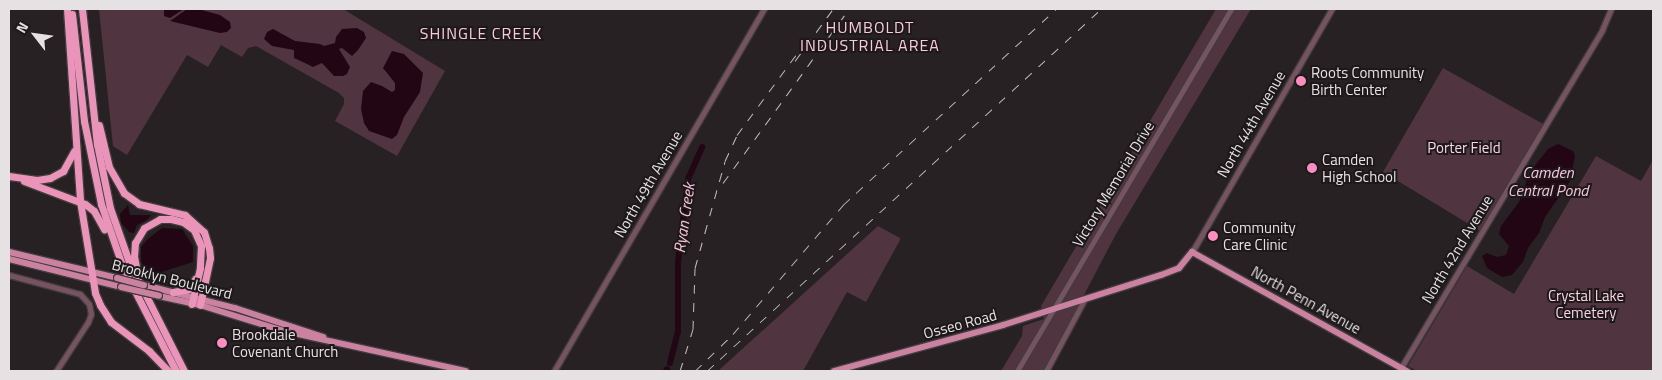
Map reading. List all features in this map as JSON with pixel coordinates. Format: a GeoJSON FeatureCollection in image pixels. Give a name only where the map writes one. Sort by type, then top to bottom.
{"type":"FeatureCollection","features":[{"type":"Feature","properties":{"kind":"highway"},"geometry":{"type":"LineString","coordinates":[[67,9],[80,201],[92,280],[98,302],[108,318],[149,351],[168,371]]}},
{"type":"Feature","properties":{"kind":"highway"},"geometry":{"type":"LineString","coordinates":[[72,9],[88,150],[103,213],[123,268]]}},
{"type":"Feature","properties":{"kind":"highway"},"geometry":{"type":"LineString","coordinates":[[82,9],[97,144],[108,200],[129,262],[184,371]]}},
{"type":"Feature","properties":{"kind":"highway"},"geometry":{"type":"LineString","coordinates":[[90,81],[106,156],[122,191],[140,204],[185,215],[198,225],[205,235],[210,258],[197,301]]}},
{"type":"Feature","properties":{"kind":"highway"},"geometry":{"type":"LineString","coordinates":[[9,176],[37,180],[55,176],[67,166],[75,143]]}},
{"type":"Feature","properties":{"kind":"highway"},"geometry":{"type":"LineString","coordinates":[[24,181],[80,201],[89,207],[100,220],[176,371]]}},
{"type":"Feature","properties":{"kind":"highway"},"geometry":{"type":"LineString","coordinates":[[149,303],[134,257],[135,243],[144,228],[160,219],[180,221],[197,233],[202,252],[197,301]]}},
{"type":"Feature","properties":{"kind":"highway"},"geometry":{"type":"LineString","coordinates":[[173,292],[192,287],[202,252]]}},
{"type":"Feature","properties":{"kind":"main road","name":"Brooklyn Boulevard"},"geometry":{"type":"LineString","coordinates":[[9,252],[173,292],[284,331],[326,338],[466,371]]}},
{"type":"Feature","properties":{"kind":"main road","name":"Osseo Road"},"geometry":{"type":"LineString","coordinates":[[845,371],[1174,275],[1184,268],[1192,252]]}},
{"type":"Feature","properties":{"kind":"main road","name":"North Penn Avenue"},"geometry":{"type":"LineString","coordinates":[[1192,252],[1402,370]]}},
{"type":"Feature","properties":{"kind":"main road","name":"Brooklyn Boulevard"},"geometry":{"type":"LineString","coordinates":[[9,259],[159,296],[197,301]]}},
{"type":"Feature","properties":{"kind":"main road","name":"Osseo Road"},"geometry":{"type":"LineString","coordinates":[[834,371],[859,366]]}},
{"type":"Feature","properties":{"kind":"street","name":"North 49th Avenue"},"geometry":{"type":"LineString","coordinates":[[554,371],[764,9]]}},
{"type":"Feature","properties":{"kind":"street","name":"Victory Memorial Drive"},"geometry":{"type":"LineString","coordinates":[[1017,371],[1231,9]]}},
{"type":"Feature","properties":{"kind":"street","name":"North 44th Avenue"},"geometry":{"type":"LineString","coordinates":[[1192,252],[1332,9]]}},
{"type":"Feature","properties":{"kind":"street","name":"North 42nd Avenue"},"geometry":{"type":"LineString","coordinates":[[1402,370],[1602,30],[1611,9]]}},
{"type":"Feature","properties":{"kind":"street"},"geometry":{"type":"LineString","coordinates":[[9,176],[24,181]]}},
{"type":"Feature","properties":{"kind":"street"},"geometry":{"type":"LineString","coordinates":[[9,274],[80,294],[89,304],[91,314],[88,322],[56,371]]}},
{"type":"Feature","properties":{"kind":"street"},"geometry":{"type":"LineString","coordinates":[[1046,371],[1083,302]]}},
{"type":"Feature","properties":{"kind":"green space"},"geometry":{"type":"Polygon","coordinates":[[[99,9],[343,9],[445,71],[397,156],[335,121],[344,104],[344,98],[339,93],[256,46],[248,48],[242,57],[221,45],[208,67],[187,55],[127,155],[113,146],[99,9]]]}},
{"type":"Feature","properties":{"kind":"green space"},"geometry":{"type":"Polygon","coordinates":[[[1216,9],[1251,9],[1116,234],[1044,371],[1001,371],[1022,336],[1023,326],[1044,319],[1041,306],[1216,9]]]}},
{"type":"Feature","properties":{"kind":"green space","name":"Porter Field"},"geometry":{"type":"Polygon","coordinates":[[[1443,68],[1545,125],[1482,232],[1383,172],[1443,68]]]}},
{"type":"Feature","properties":{"kind":"green space","name":"Crystal Lake Cemetery"},"geometry":{"type":"Polygon","coordinates":[[[1596,156],[1641,181],[1653,160],[1653,371],[1417,371],[1408,366],[1467,266],[1514,294],[1596,156]]]}},
{"type":"Feature","properties":{"kind":"green space"},"geometry":{"type":"Polygon","coordinates":[[[878,226],[900,238],[900,240],[866,302],[847,292],[803,371],[718,371],[878,226]]]}},
{"type":"Feature","properties":{"kind":"water"},"geometry":{"type":"Polygon","coordinates":[[[164,9],[184,9],[170,18],[164,16],[164,9]]]}},
{"type":"Feature","properties":{"kind":"water"},"geometry":{"type":"Polygon","coordinates":[[[187,9],[198,9],[220,15],[230,22],[231,28],[227,32],[220,33],[170,21],[187,9]]]}},
{"type":"Feature","properties":{"kind":"water"},"geometry":{"type":"Polygon","coordinates":[[[357,28],[364,32],[366,38],[352,56],[342,48],[339,49],[350,67],[347,74],[343,76],[334,76],[322,63],[313,67],[294,58],[294,50],[272,46],[264,39],[267,32],[273,29],[295,41],[324,46],[335,43],[336,37],[342,29],[357,28]]]}},
{"type":"Feature","properties":{"kind":"water"},"geometry":{"type":"Polygon","coordinates":[[[392,51],[404,54],[423,73],[420,92],[404,117],[397,135],[392,139],[369,131],[364,123],[361,109],[363,91],[371,82],[392,92],[395,90],[395,83],[383,68],[392,51]]]}},
{"type":"Feature","properties":{"kind":"water","name":"Camden Central Pond"},"geometry":{"type":"Polygon","coordinates":[[[1558,144],[1573,151],[1575,156],[1570,181],[1545,217],[1539,233],[1528,248],[1523,262],[1512,275],[1502,277],[1487,268],[1482,256],[1487,253],[1497,257],[1506,255],[1509,246],[1499,234],[1501,226],[1519,202],[1529,174],[1548,149],[1558,144]]]}},
{"type":"Feature","properties":{"kind":"water"},"geometry":{"type":"Polygon","coordinates":[[[128,205],[130,215],[151,215],[147,220],[137,225],[134,233],[129,232],[121,223],[120,214],[128,205]]]}},
{"type":"Feature","properties":{"kind":"water"},"geometry":{"type":"Polygon","coordinates":[[[162,228],[182,229],[193,246],[193,262],[155,274],[143,265],[141,261],[141,247],[162,228]]]}},
{"type":"Feature","properties":{"kind":"waterway","name":"Ryan Creek"},"geometry":{"type":"LineString","coordinates":[[678,262],[688,179],[702,147]]}},
{"type":"Feature","properties":{"kind":"waterway","name":"Ryan Creek"},"geometry":{"type":"LineString","coordinates":[[670,363],[678,332],[678,265]]}},
{"type":"Feature","properties":{"kind":"railway"},"geometry":{"type":"LineString","coordinates":[[795,61],[833,9]]}},
{"type":"Feature","properties":{"kind":"railway"},"geometry":{"type":"LineString","coordinates":[[723,183],[849,9]]}},
{"type":"Feature","properties":{"kind":"railway"},"geometry":{"type":"LineString","coordinates":[[695,371],[733,334],[843,205],[1056,9]]}},
{"type":"Feature","properties":{"kind":"railway"},"geometry":{"type":"LineString","coordinates":[[707,371],[1101,9]]}},
{"type":"Feature","properties":{"kind":"railway"},"geometry":{"type":"LineString","coordinates":[[680,371],[693,329],[695,268],[725,161],[737,135],[796,55]]}},
{"type":"Feature","properties":{"kind":"place","name":"Roots Community Birth Center"},"geometry":{"type":"Point","coordinates":[1301,81]}},
{"type":"Feature","properties":{"kind":"place","name":"Camden High School"},"geometry":{"type":"Point","coordinates":[1312,168]}},
{"type":"Feature","properties":{"kind":"place","name":"Community Care Clinic"},"geometry":{"type":"Point","coordinates":[1213,236]}},
{"type":"Feature","properties":{"kind":"place","name":"Brookdale Covenant Church"},"geometry":{"type":"Point","coordinates":[222,343]}},
{"type":"Feature","properties":{"kind":"district","name":"SHINGLE CREEK"},"geometry":{"type":"Point","coordinates":[481,33]}},
{"type":"Feature","properties":{"kind":"district","name":"HUMBOLDT INDUSTRIAL AREA"},"geometry":{"type":"Point","coordinates":[870,36]}}]}
